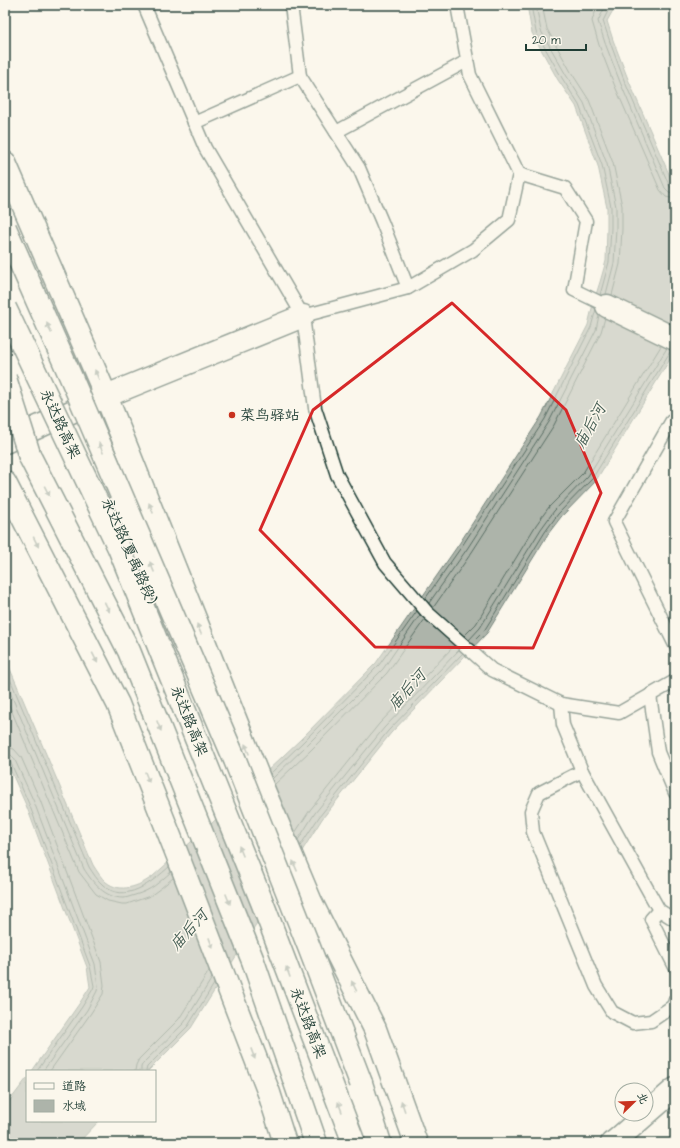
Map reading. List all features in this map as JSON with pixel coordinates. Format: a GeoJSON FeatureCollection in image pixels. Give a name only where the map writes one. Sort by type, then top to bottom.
{"type":"FeatureCollection","features":[{"type":"Feature","properties":{"kind":"main road"},"geometry":{"type":"LineString","coordinates":[[5,163],[106,396],[310,902],[376,1029],[416,1143]]}},
{"type":"Feature","properties":{"kind":"main road"},"geometry":{"type":"LineString","coordinates":[[5,228],[234,760],[361,1083],[380,1143]]}},
{"type":"Feature","properties":{"kind":"main road","name":"永达路(夏禹路段)"},"geometry":{"type":"LineString","coordinates":[[5,297],[67,414],[206,720],[292,944],[343,1069],[371,1143]]}},
{"type":"Feature","properties":{"kind":"main road"},"geometry":{"type":"LineString","coordinates":[[607,306],[675,339]]}},
{"type":"Feature","properties":{"kind":"main road","name":"永达路高架"},"geometry":{"type":"LineString","coordinates":[[5,308],[119,548],[259,895],[354,1143]]}},
{"type":"Feature","properties":{"kind":"main road"},"geometry":{"type":"LineString","coordinates":[[5,442],[106,396],[303,316]]}},
{"type":"Feature","properties":{"kind":"main road"},"geometry":{"type":"LineString","coordinates":[[5,378],[30,457]]}},
{"type":"Feature","properties":{"kind":"main road"},"geometry":{"type":"LineString","coordinates":[[5,416],[30,457]]}},
{"type":"Feature","properties":{"kind":"main road","name":"永达路高架"},"geometry":{"type":"LineString","coordinates":[[30,457],[129,651],[253,961],[316,1143]]}},
{"type":"Feature","properties":{"kind":"main road"},"geometry":{"type":"LineString","coordinates":[[5,483],[118,704],[269,1093],[285,1143]]}},
{"type":"Feature","properties":{"kind":"main road"},"geometry":{"type":"LineString","coordinates":[[614,1142],[675,1089]]}},
{"type":"Feature","properties":{"kind":"lane"},"geometry":{"type":"LineString","coordinates":[[144,5],[205,148],[303,316],[315,408],[337,475],[385,563],[427,612],[492,670],[561,704],[619,713],[675,681]]}},
{"type":"Feature","properties":{"kind":"lane"},"geometry":{"type":"LineString","coordinates":[[291,5],[300,76],[359,168],[408,288]]}},
{"type":"Feature","properties":{"kind":"lane"},"geometry":{"type":"LineString","coordinates":[[303,316],[408,288],[473,250],[509,220],[519,174],[470,75],[457,5]]}},
{"type":"Feature","properties":{"kind":"lane"},"geometry":{"type":"LineString","coordinates":[[336,132],[467,61]]}},
{"type":"Feature","properties":{"kind":"lane"},"geometry":{"type":"LineString","coordinates":[[194,123],[300,76]]}},
{"type":"Feature","properties":{"kind":"lane"},"geometry":{"type":"LineString","coordinates":[[519,174],[565,188],[586,222],[574,290],[607,306]]}},
{"type":"Feature","properties":{"kind":"lane"},"geometry":{"type":"LineString","coordinates":[[675,417],[614,522],[675,645]]}},
{"type":"Feature","properties":{"kind":"lane"},"geometry":{"type":"LineString","coordinates":[[650,695],[658,752],[675,793]]}},
{"type":"Feature","properties":{"kind":"lane"},"geometry":{"type":"LineString","coordinates":[[561,704],[563,725],[582,771],[659,910],[675,920]]}},
{"type":"Feature","properties":{"kind":"lane"},"geometry":{"type":"LineString","coordinates":[[582,771],[539,793],[531,811],[533,832],[596,986],[612,1012],[633,1023],[651,1021],[673,1006],[675,1000]]}},
{"type":"Feature","properties":{"kind":"lane"},"geometry":{"type":"LineString","coordinates":[[659,910],[651,920],[675,967]]}},
{"type":"Feature","properties":{"kind":"highlighted area"},"geometry":{"type":"Polygon","coordinates":[[[452,303],[566,410],[601,493],[533,648],[375,647],[260,530],[313,410],[452,303]]]}},
{"type":"Feature","properties":{"kind":"water","name":"庙后河"},"geometry":{"type":"Polygon","coordinates":[[[527,5],[616,5],[607,21],[613,40],[628,79],[675,188],[675,351],[595,482],[561,517],[548,534],[487,633],[391,733],[322,819],[191,1028],[149,1070],[33,1070],[90,987],[87,967],[26,805],[5,758],[5,657],[93,865],[106,882],[118,888],[136,886],[152,877],[211,824],[301,739],[376,663],[459,544],[541,417],[588,325],[606,261],[607,208],[598,166],[576,106],[558,80],[532,33],[527,5]]]}},
{"type":"Feature","properties":{"kind":"water"},"geometry":{"type":"Polygon","coordinates":[[[26,1079],[26,1122],[98,1122],[78,1143],[5,1143],[5,1107],[26,1079]]]}},
{"type":"Feature","properties":{"kind":"place","name":"菜鸟驿站"},"geometry":{"type":"Point","coordinates":[232,415]}}]}
